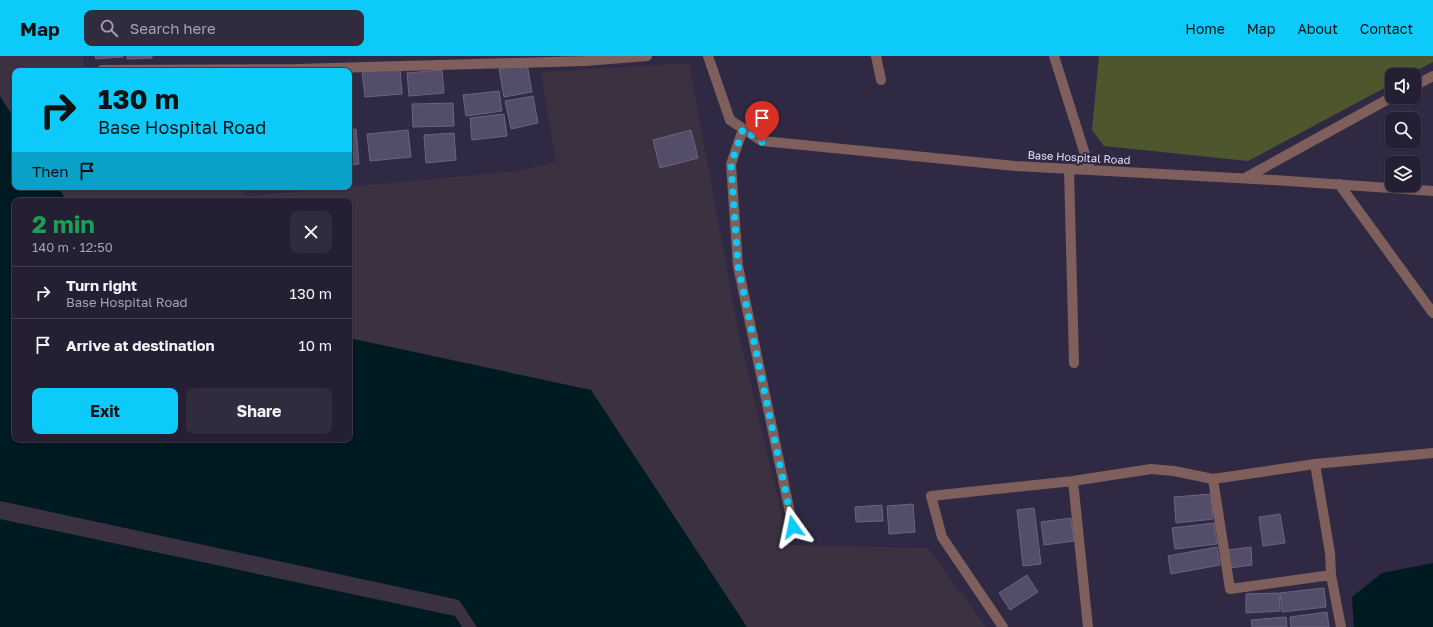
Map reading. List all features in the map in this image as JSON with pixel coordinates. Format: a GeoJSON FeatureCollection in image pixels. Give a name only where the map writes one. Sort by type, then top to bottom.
{"type":"FeatureCollection","features":[{"type":"Feature","properties":{"kind":"street"},"geometry":{"type":"LineString","coordinates":[[297,68],[586,61],[648,56]]}},
{"type":"Feature","properties":{"kind":"street","name":"Base Hospital Road"},"geometry":{"type":"LineString","coordinates":[[708,56],[730,120],[762,142],[1015,166],[1245,178],[1433,191]]}},
{"type":"Feature","properties":{"kind":"street"},"geometry":{"type":"LineString","coordinates":[[876,56],[881,80]]}},
{"type":"Feature","properties":{"kind":"street"},"geometry":{"type":"LineString","coordinates":[[1054,56],[1090,170]]}},
{"type":"Feature","properties":{"kind":"street"},"geometry":{"type":"LineString","coordinates":[[1421,82],[1433,76]]}},
{"type":"Feature","properties":{"kind":"street"},"geometry":{"type":"LineString","coordinates":[[1245,178],[1385,101]]}},
{"type":"Feature","properties":{"kind":"street"},"geometry":{"type":"LineString","coordinates":[[743,129],[731,164],[738,266],[793,527]]}},
{"type":"Feature","properties":{"kind":"street"},"geometry":{"type":"LineString","coordinates":[[1069,169],[1074,363]]}},
{"type":"Feature","properties":{"kind":"street"},"geometry":{"type":"LineString","coordinates":[[1339,184],[1433,313]]}},
{"type":"Feature","properties":{"kind":"street"},"geometry":{"type":"LineString","coordinates":[[1003,627],[942,537],[931,496],[1073,481],[1151,469],[1174,471],[1214,479],[1315,464],[1433,453]]}},
{"type":"Feature","properties":{"kind":"street"},"geometry":{"type":"LineString","coordinates":[[1315,464],[1330,553],[1331,575],[1341,627]]}},
{"type":"Feature","properties":{"kind":"street"},"geometry":{"type":"LineString","coordinates":[[1214,479],[1230,589],[1331,575]]}},
{"type":"Feature","properties":{"kind":"street"},"geometry":{"type":"LineString","coordinates":[[1073,481],[1088,627]]}},
{"type":"Feature","properties":{"kind":"shaded area"},"geometry":{"type":"Polygon","coordinates":[[[0,56],[83,56],[84,68],[12,68],[12,190],[240,190],[248,196],[313,190],[352,190],[352,186],[518,171],[556,161],[541,72],[689,63],[739,335],[789,545],[928,548],[986,627],[0,627],[0,56]]]}},
{"type":"Feature","properties":{"kind":"green space"},"geometry":{"type":"Polygon","coordinates":[[[1099,56],[1433,56],[1433,62],[1421,68],[1385,68],[1385,88],[1248,161],[1104,146],[1092,130],[1099,56]]]}},
{"type":"Feature","properties":{"kind":"water"},"geometry":{"type":"Polygon","coordinates":[[[0,96],[12,115],[12,190],[60,190],[65,198],[12,198],[12,442],[352,442],[352,339],[591,390],[747,627],[477,627],[459,600],[0,501],[0,96]]]}},
{"type":"Feature","properties":{"kind":"water"},"geometry":{"type":"Polygon","coordinates":[[[0,519],[455,616],[462,627],[0,627],[0,519]]]}},
{"type":"Feature","properties":{"kind":"water"},"geometry":{"type":"Polygon","coordinates":[[[1433,563],[1433,627],[1354,627],[1352,597],[1382,573],[1433,563]]]}},
{"type":"Feature","properties":{"kind":"building"},"geometry":{"type":"Polygon","coordinates":[[[95,56],[123,56],[123,57],[96,59],[95,56]]]}},
{"type":"Feature","properties":{"kind":"building"},"geometry":{"type":"Polygon","coordinates":[[[127,56],[152,56],[152,58],[127,59],[127,56]]]}},
{"type":"Feature","properties":{"kind":"building"},"geometry":{"type":"Polygon","coordinates":[[[527,64],[532,92],[504,97],[499,69],[527,64]]]}},
{"type":"Feature","properties":{"kind":"building"},"geometry":{"type":"Polygon","coordinates":[[[400,68],[402,94],[365,97],[362,71],[400,68]]]}},
{"type":"Feature","properties":{"kind":"building"},"geometry":{"type":"Polygon","coordinates":[[[442,70],[444,93],[409,96],[407,73],[442,70]]]}},
{"type":"Feature","properties":{"kind":"building"},"geometry":{"type":"Polygon","coordinates":[[[499,91],[502,111],[466,116],[463,95],[499,91]]]}},
{"type":"Feature","properties":{"kind":"building"},"geometry":{"type":"Polygon","coordinates":[[[533,96],[538,123],[511,129],[505,101],[533,96]]]}},
{"type":"Feature","properties":{"kind":"building"},"geometry":{"type":"Polygon","coordinates":[[[453,103],[454,126],[413,127],[412,104],[453,103]]]}},
{"type":"Feature","properties":{"kind":"building"},"geometry":{"type":"Polygon","coordinates":[[[504,114],[507,136],[472,140],[470,118],[504,114]]]}},
{"type":"Feature","properties":{"kind":"building"},"geometry":{"type":"Polygon","coordinates":[[[356,129],[359,164],[352,165],[352,130],[356,129]]]}},
{"type":"Feature","properties":{"kind":"building"},"geometry":{"type":"Polygon","coordinates":[[[408,130],[411,157],[370,161],[367,134],[408,130]]]}},
{"type":"Feature","properties":{"kind":"building"},"geometry":{"type":"Polygon","coordinates":[[[691,130],[698,158],[660,168],[653,140],[691,130]]]}},
{"type":"Feature","properties":{"kind":"building"},"geometry":{"type":"Polygon","coordinates":[[[454,133],[456,160],[426,163],[424,135],[454,133]]]}},
{"type":"Feature","properties":{"kind":"building"},"geometry":{"type":"Polygon","coordinates":[[[1211,494],[1213,519],[1176,523],[1174,497],[1211,494]]]}},
{"type":"Feature","properties":{"kind":"building"},"geometry":{"type":"Polygon","coordinates":[[[913,504],[915,532],[889,534],[887,506],[913,504]]]}},
{"type":"Feature","properties":{"kind":"building"},"geometry":{"type":"Polygon","coordinates":[[[882,505],[883,521],[856,522],[855,507],[882,505]]]}},
{"type":"Feature","properties":{"kind":"building"},"geometry":{"type":"Polygon","coordinates":[[[1034,508],[1041,564],[1023,566],[1017,510],[1034,508]]]}},
{"type":"Feature","properties":{"kind":"building"},"geometry":{"type":"Polygon","coordinates":[[[1280,514],[1285,543],[1263,546],[1259,517],[1280,514]]]}},
{"type":"Feature","properties":{"kind":"building"},"geometry":{"type":"Polygon","coordinates":[[[1071,518],[1074,541],[1044,545],[1041,522],[1071,518]]]}},
{"type":"Feature","properties":{"kind":"building"},"geometry":{"type":"Polygon","coordinates":[[[1214,523],[1217,544],[1175,549],[1172,528],[1214,523]]]}},
{"type":"Feature","properties":{"kind":"building"},"geometry":{"type":"Polygon","coordinates":[[[1217,547],[1220,565],[1171,574],[1168,556],[1217,547]]]}},
{"type":"Feature","properties":{"kind":"building"},"geometry":{"type":"Polygon","coordinates":[[[1251,547],[1252,565],[1230,568],[1228,550],[1251,547]]]}},
{"type":"Feature","properties":{"kind":"building"},"geometry":{"type":"Polygon","coordinates":[[[1027,575],[1038,592],[1010,610],[999,593],[1027,575]]]}},
{"type":"Feature","properties":{"kind":"building"},"geometry":{"type":"Polygon","coordinates":[[[1324,588],[1326,607],[1282,612],[1280,593],[1324,588]]]}},
{"type":"Feature","properties":{"kind":"building"},"geometry":{"type":"Polygon","coordinates":[[[1279,593],[1280,611],[1246,613],[1246,594],[1279,593]]]}},
{"type":"Feature","properties":{"kind":"building"},"geometry":{"type":"Polygon","coordinates":[[[1327,612],[1329,627],[1291,627],[1290,617],[1327,612]]]}},
{"type":"Feature","properties":{"kind":"building"},"geometry":{"type":"Polygon","coordinates":[[[1286,617],[1287,627],[1252,627],[1251,620],[1286,617]]]}},
{"type":"Feature","properties":{"kind":"route"},"geometry":{"type":"LineString","coordinates":[[762,142],[743,129],[731,164],[738,266],[793,527]]}}]}
